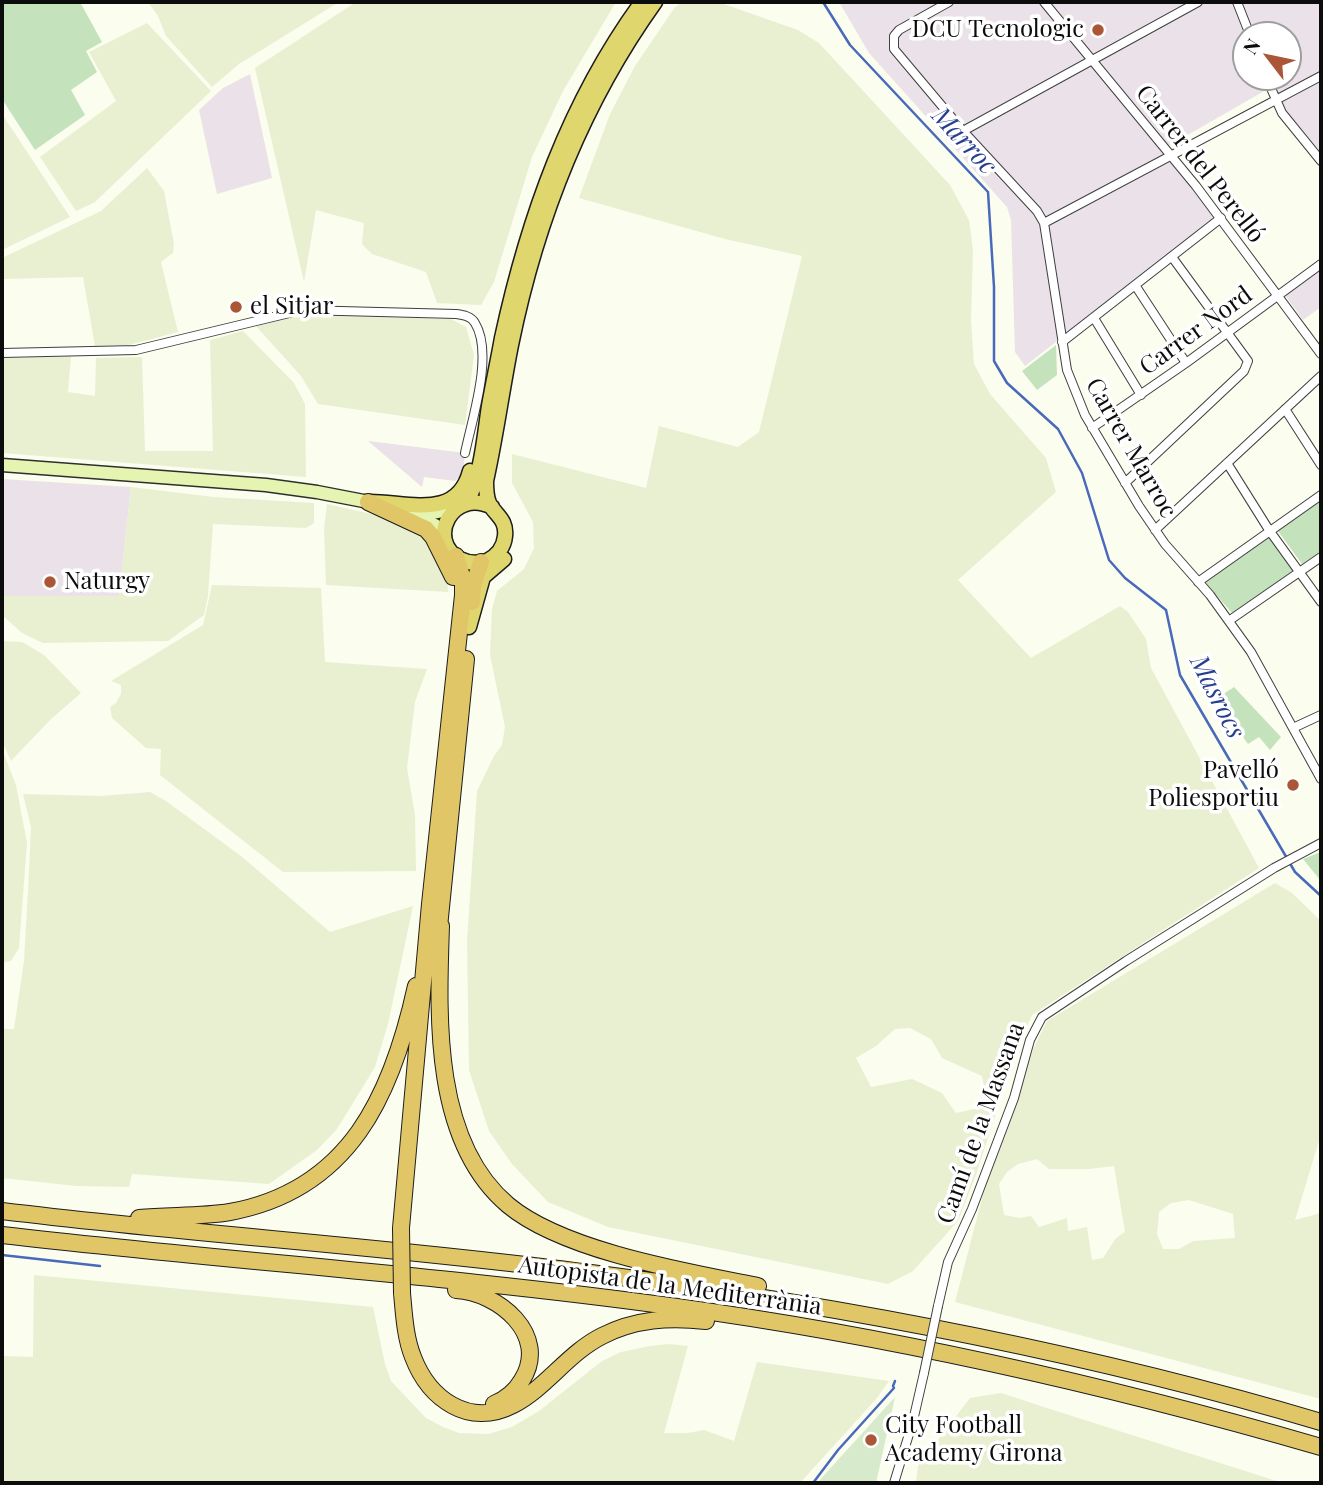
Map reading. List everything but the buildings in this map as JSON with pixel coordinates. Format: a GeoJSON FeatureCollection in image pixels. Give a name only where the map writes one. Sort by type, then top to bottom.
{"type":"FeatureCollection","features":[{"type":"Feature","properties":{"kind":"highway"},"geometry":{"type":"LineString","coordinates":[[642,2],[587,91],[571,122],[540,198],[511,296],[476,482],[462,506],[447,520],[445,536],[450,549],[463,561],[481,562],[494,556],[505,539],[504,523],[492,507],[486,492],[486,481],[511,344],[552,195],[614,64],[655,2]]}},
{"type":"Feature","properties":{"kind":"highway"},"geometry":{"type":"LineString","coordinates":[[368,502],[430,506],[454,498],[467,480],[479,424],[492,386]]}},
{"type":"Feature","properties":{"kind":"highway"},"geometry":{"type":"LineString","coordinates":[[469,627],[482,577],[507,556],[514,539],[511,517],[492,489],[492,455]]}},
{"type":"Feature","properties":{"kind":"highway"},"geometry":{"type":"LineString","coordinates":[[368,502],[426,529],[452,570],[455,584],[450,657],[454,677]]}},
{"type":"Feature","properties":{"kind":"highway"},"geometry":{"type":"LineString","coordinates":[[462,506],[480,502],[492,507]]}},
{"type":"Feature","properties":{"kind":"highway"},"geometry":{"type":"LineString","coordinates":[[456,556],[463,580],[463,595],[405,1228],[411,1354],[425,1382],[450,1406],[475,1413],[488,1413],[514,1405],[591,1342],[631,1324],[656,1319],[718,1323],[877,1349],[916,1348]]}},
{"type":"Feature","properties":{"kind":"highway"},"geometry":{"type":"LineString","coordinates":[[8,1212],[117,1220],[217,1213],[271,1201],[319,1174],[340,1157],[363,1128],[389,1079],[399,1050],[435,905],[473,586],[481,562]]}},
{"type":"Feature","properties":{"kind":"highway"},"geometry":{"type":"LineString","coordinates":[[435,905],[441,1042],[445,1079],[453,1114],[477,1169],[506,1204],[527,1219],[581,1242],[693,1273],[768,1287],[823,1306]]}},
{"type":"Feature","properties":{"kind":"highway","name":"Autopista de la Mediterrània"},"geometry":{"type":"LineString","coordinates":[[8,1212],[436,1254],[603,1274],[823,1306],[1061,1354],[1235,1397],[1321,1422]]}},
{"type":"Feature","properties":{"kind":"highway","name":"Autopista de la Mediterrània"},"geometry":{"type":"LineString","coordinates":[[2,1235],[505,1285],[680,1307],[825,1330],[1148,1399],[1321,1447]]}},
{"type":"Feature","properties":{"kind":"highway"},"geometry":{"type":"LineString","coordinates":[[257,1259],[320,1276],[469,1290],[495,1302],[517,1320],[530,1342],[530,1364],[514,1391],[495,1404],[472,1405],[460,1402],[439,1387],[419,1351],[406,1293]]}},
{"type":"Feature","properties":{"kind":"main road"},"geometry":{"type":"LineString","coordinates":[[2,465],[266,485],[432,513],[462,506]]}},
{"type":"Feature","properties":{"kind":"main road"},"geometry":{"type":"LineString","coordinates":[[368,502],[422,518],[435,525],[445,536]]}},
{"type":"Feature","properties":{"kind":"street","name":"Carrer Marroc"},"geometry":{"type":"LineString","coordinates":[[949,2],[899,30],[894,36],[894,49],[963,131],[1037,211],[1044,223],[1062,342],[1073,388],[1092,428],[1156,530],[1230,620],[1251,652],[1321,779]]}},
{"type":"Feature","properties":{"kind":"street","name":"Carrer del Perelló"},"geometry":{"type":"LineString","coordinates":[[1044,2],[1221,218],[1321,354]]}},
{"type":"Feature","properties":{"kind":"street"},"geometry":{"type":"LineString","coordinates":[[963,131],[1198,2]]}},
{"type":"Feature","properties":{"kind":"street"},"geometry":{"type":"LineString","coordinates":[[1237,2],[1244,21]]}},
{"type":"Feature","properties":{"kind":"street"},"geometry":{"type":"LineString","coordinates":[[1044,223],[1321,76]]}},
{"type":"Feature","properties":{"kind":"street"},"geometry":{"type":"LineString","coordinates":[[1272,91],[1282,113],[1321,161]]}},
{"type":"Feature","properties":{"kind":"street"},"geometry":{"type":"LineString","coordinates":[[1062,342],[1221,218]]}},
{"type":"Feature","properties":{"kind":"street"},"geometry":{"type":"LineString","coordinates":[[1125,483],[1244,371],[1248,361],[1172,257]]}},
{"type":"Feature","properties":{"kind":"street","name":"Carrer Nord"},"geometry":{"type":"LineString","coordinates":[[1092,428],[1321,264]]}},
{"type":"Feature","properties":{"kind":"street"},"geometry":{"type":"LineString","coordinates":[[1135,285],[1186,363]]}},
{"type":"Feature","properties":{"kind":"street"},"geometry":{"type":"LineString","coordinates":[[2,353],[136,350],[302,310],[456,314],[469,317],[475,323],[483,349],[481,373],[465,453]]}},
{"type":"Feature","properties":{"kind":"street"},"geometry":{"type":"LineString","coordinates":[[1094,318],[1140,395]]}},
{"type":"Feature","properties":{"kind":"street"},"geometry":{"type":"LineString","coordinates":[[1156,530],[1321,376]]}},
{"type":"Feature","properties":{"kind":"street"},"geometry":{"type":"LineString","coordinates":[[1284,409],[1321,465]]}},
{"type":"Feature","properties":{"kind":"street"},"geometry":{"type":"LineString","coordinates":[[1227,463],[1269,530],[1321,602]]}},
{"type":"Feature","properties":{"kind":"street"},"geometry":{"type":"LineString","coordinates":[[1198,582],[1321,495]]}},
{"type":"Feature","properties":{"kind":"street"},"geometry":{"type":"LineString","coordinates":[[1230,620],[1321,557]]}},
{"type":"Feature","properties":{"kind":"street"},"geometry":{"type":"LineString","coordinates":[[1293,728],[1321,715]]}},
{"type":"Feature","properties":{"kind":"street","name":"Camí de la Massana"},"geometry":{"type":"LineString","coordinates":[[894,1483],[913,1421],[948,1262],[972,1209],[1014,1098],[1030,1040],[1042,1017],[1126,961],[1321,843]]}},
{"type":"Feature","properties":{"kind":"shaded area"},"geometry":{"type":"Polygon","coordinates":[[[839,2],[1321,2],[1321,166],[1267,91],[1302,91],[1302,21],[1232,21],[1232,91],[1264,91],[1165,148],[1218,216],[1025,366],[1015,352],[1011,220],[1007,207],[869,53],[839,2]]]}},
{"type":"Feature","properties":{"kind":"shaded area"},"geometry":{"type":"Polygon","coordinates":[[[250,74],[272,178],[217,194],[199,110],[223,88],[250,74]]]}},
{"type":"Feature","properties":{"kind":"shaded area"},"geometry":{"type":"Polygon","coordinates":[[[1321,270],[1321,307],[1303,320],[1285,295],[1321,270]]]}},
{"type":"Feature","properties":{"kind":"shaded area"},"geometry":{"type":"Polygon","coordinates":[[[368,441],[465,453],[463,474],[455,481],[424,477],[422,487],[368,441]]]}},
{"type":"Feature","properties":{"kind":"shaded area"},"geometry":{"type":"Polygon","coordinates":[[[2,479],[131,487],[119,597],[2,596],[2,479]]]}},
{"type":"Feature","properties":{"kind":"green space"},"geometry":{"type":"Polygon","coordinates":[[[80,2],[102,42],[86,51],[97,72],[71,90],[85,115],[35,150],[2,99],[2,4],[80,2]]]}},
{"type":"Feature","properties":{"kind":"green space"},"geometry":{"type":"Polygon","coordinates":[[[148,2],[339,2],[239,64],[212,87],[166,36],[158,16],[148,2]]]}},
{"type":"Feature","properties":{"kind":"green space"},"geometry":{"type":"Polygon","coordinates":[[[356,2],[616,2],[563,91],[532,157],[494,282],[481,305],[437,303],[426,272],[372,254],[362,244],[364,223],[316,210],[304,282],[255,68],[356,2]]]}},
{"type":"Feature","properties":{"kind":"green space"},"geometry":{"type":"Polygon","coordinates":[[[682,2],[718,2],[798,30],[819,43],[950,185],[969,220],[973,250],[971,321],[974,364],[990,394],[1046,458],[1056,492],[958,580],[1031,658],[1120,606],[1128,612],[1146,639],[1151,668],[1259,868],[1032,1015],[1015,1054],[976,1175],[958,1221],[913,1271],[888,1284],[608,1227],[548,1202],[512,1164],[489,1131],[469,1070],[467,941],[477,791],[502,745],[505,727],[490,655],[492,609],[497,591],[524,569],[534,548],[533,522],[512,483],[512,454],[646,488],[659,426],[738,447],[759,432],[802,256],[725,239],[579,198],[610,114],[635,66],[675,7],[682,2]],[[910,1028],[895,1029],[876,1046],[856,1058],[871,1087],[912,1079],[942,1093],[956,1113],[988,1106],[982,1076],[942,1058],[931,1039],[910,1028]]]}},
{"type":"Feature","properties":{"kind":"green space"},"geometry":{"type":"Polygon","coordinates":[[[147,23],[211,91],[95,202],[76,211],[40,157],[116,101],[89,52],[147,23]]]}},
{"type":"Feature","properties":{"kind":"green space"},"geometry":{"type":"Polygon","coordinates":[[[2,114],[70,217],[2,250],[2,114]]]}},
{"type":"Feature","properties":{"kind":"green space"},"geometry":{"type":"Polygon","coordinates":[[[147,168],[164,191],[174,244],[173,253],[161,262],[178,332],[129,345],[95,346],[83,277],[2,279],[2,258],[101,211],[147,168]]]}},
{"type":"Feature","properties":{"kind":"green space"},"geometry":{"type":"Polygon","coordinates":[[[299,315],[451,319],[466,327],[474,355],[465,425],[318,404],[301,376],[256,326],[299,315]]]}},
{"type":"Feature","properties":{"kind":"green space"},"geometry":{"type":"Polygon","coordinates":[[[243,331],[294,383],[305,404],[306,477],[2,453],[2,358],[71,356],[68,392],[95,396],[96,358],[142,357],[145,451],[213,451],[210,340],[243,331]]]}},
{"type":"Feature","properties":{"kind":"green space"},"geometry":{"type":"Polygon","coordinates":[[[1056,345],[1057,375],[1037,390],[1022,371],[1056,345]]]}},
{"type":"Feature","properties":{"kind":"green space"},"geometry":{"type":"Polygon","coordinates":[[[131,487],[214,497],[314,503],[314,523],[306,528],[213,524],[208,596],[204,615],[168,641],[43,643],[22,633],[2,615],[2,596],[119,596],[131,487]]]}},
{"type":"Feature","properties":{"kind":"green space"},"geometry":{"type":"Polygon","coordinates":[[[1321,501],[1321,551],[1302,564],[1278,531],[1321,501]]]}},
{"type":"Feature","properties":{"kind":"green space"},"geometry":{"type":"Polygon","coordinates":[[[327,504],[394,519],[422,532],[447,572],[448,592],[326,585],[324,529],[327,504]]]}},
{"type":"Feature","properties":{"kind":"green space"},"geometry":{"type":"Polygon","coordinates":[[[1270,536],[1294,570],[1232,613],[1205,582],[1270,536]]]}},
{"type":"Feature","properties":{"kind":"green space"},"geometry":{"type":"Polygon","coordinates":[[[212,585],[321,588],[325,662],[427,669],[415,702],[407,768],[415,815],[416,871],[283,872],[160,775],[161,749],[146,748],[112,718],[110,707],[121,694],[121,685],[111,681],[203,625],[212,585]]]}},
{"type":"Feature","properties":{"kind":"green space"},"geometry":{"type":"Polygon","coordinates":[[[2,641],[22,642],[44,655],[81,693],[50,720],[11,761],[2,741],[2,641]]]}},
{"type":"Feature","properties":{"kind":"green space"},"geometry":{"type":"Polygon","coordinates":[[[1234,687],[1281,737],[1270,750],[1259,737],[1248,744],[1216,699],[1234,687]]]}},
{"type":"Feature","properties":{"kind":"green space"},"geometry":{"type":"Polygon","coordinates":[[[2,749],[16,785],[27,843],[19,948],[11,961],[2,963],[2,749]]]}},
{"type":"Feature","properties":{"kind":"green space"},"geometry":{"type":"Polygon","coordinates":[[[150,792],[241,856],[330,932],[413,906],[388,1024],[375,1067],[337,1129],[317,1150],[269,1184],[132,1174],[129,1187],[76,1186],[2,1178],[2,1029],[14,1029],[24,961],[28,891],[31,827],[23,794],[101,796],[150,792]]]}},
{"type":"Feature","properties":{"kind":"green space"},"geometry":{"type":"Polygon","coordinates":[[[1321,852],[1321,881],[1303,859],[1321,852]]]}},
{"type":"Feature","properties":{"kind":"green space"},"geometry":{"type":"Polygon","coordinates":[[[1275,883],[1292,893],[1321,921],[1321,1134],[1295,1220],[1321,1213],[1321,1399],[955,1302],[984,1191],[1034,1047],[1047,1021],[1275,883]],[[1037,1159],[1018,1164],[1007,1172],[999,1184],[1004,1215],[1020,1218],[1031,1216],[1039,1227],[1067,1218],[1068,1231],[1087,1227],[1092,1260],[1103,1258],[1116,1238],[1125,1232],[1114,1166],[1049,1169],[1037,1159]],[[1189,1200],[1171,1203],[1159,1212],[1157,1234],[1163,1249],[1179,1249],[1193,1241],[1235,1238],[1233,1214],[1189,1200]]]}},
{"type":"Feature","properties":{"kind":"green space"},"geometry":{"type":"Polygon","coordinates":[[[34,1275],[373,1307],[391,1381],[426,1418],[459,1433],[488,1434],[512,1427],[539,1411],[602,1361],[621,1352],[650,1346],[688,1346],[664,1433],[704,1430],[734,1441],[757,1362],[889,1381],[877,1398],[800,1483],[2,1483],[2,1356],[33,1357],[34,1275]]]}},
{"type":"Feature","properties":{"kind":"green space"},"geometry":{"type":"Polygon","coordinates":[[[1001,1393],[1283,1483],[916,1483],[918,1466],[970,1398],[1001,1393]]]}},
{"type":"Feature","properties":{"kind":"green space","name":"City Football Academy Girona"},"geometry":{"type":"Polygon","coordinates":[[[895,1397],[876,1483],[817,1483],[895,1397]]]}},
{"type":"Feature","properties":{"kind":"waterway","name":"Masrocs"},"geometry":{"type":"LineString","coordinates":[[823,2],[850,45],[988,192],[994,287],[994,361],[1007,383],[1058,429],[1082,473],[1109,560],[1125,578],[1166,610],[1180,675],[1295,872],[1321,896]]}},
{"type":"Feature","properties":{"kind":"waterway"},"geometry":{"type":"LineString","coordinates":[[2,1255],[100,1266]]}},
{"type":"Feature","properties":{"kind":"waterway"},"geometry":{"type":"LineString","coordinates":[[813,1483],[838,1450],[894,1388],[895,1381]]}},
{"type":"Feature","properties":{"kind":"place","name":"DCU Tecnologic"},"geometry":{"type":"Point","coordinates":[1098,30]}},
{"type":"Feature","properties":{"kind":"place","name":"el Sitjar"},"geometry":{"type":"Point","coordinates":[236,307]}},
{"type":"Feature","properties":{"kind":"place","name":"Naturgy"},"geometry":{"type":"Point","coordinates":[50,582]}},
{"type":"Feature","properties":{"kind":"place","name":"Pavelló Poliesportiu"},"geometry":{"type":"Point","coordinates":[1293,785]}},
{"type":"Feature","properties":{"kind":"place","name":"City Football Academy Girona"},"geometry":{"type":"Point","coordinates":[871,1440]}},
{"type":"Feature","properties":{"kind":"water label","name":"Marroc"},"geometry":{"type":"Point","coordinates":[964,141]}}]}
